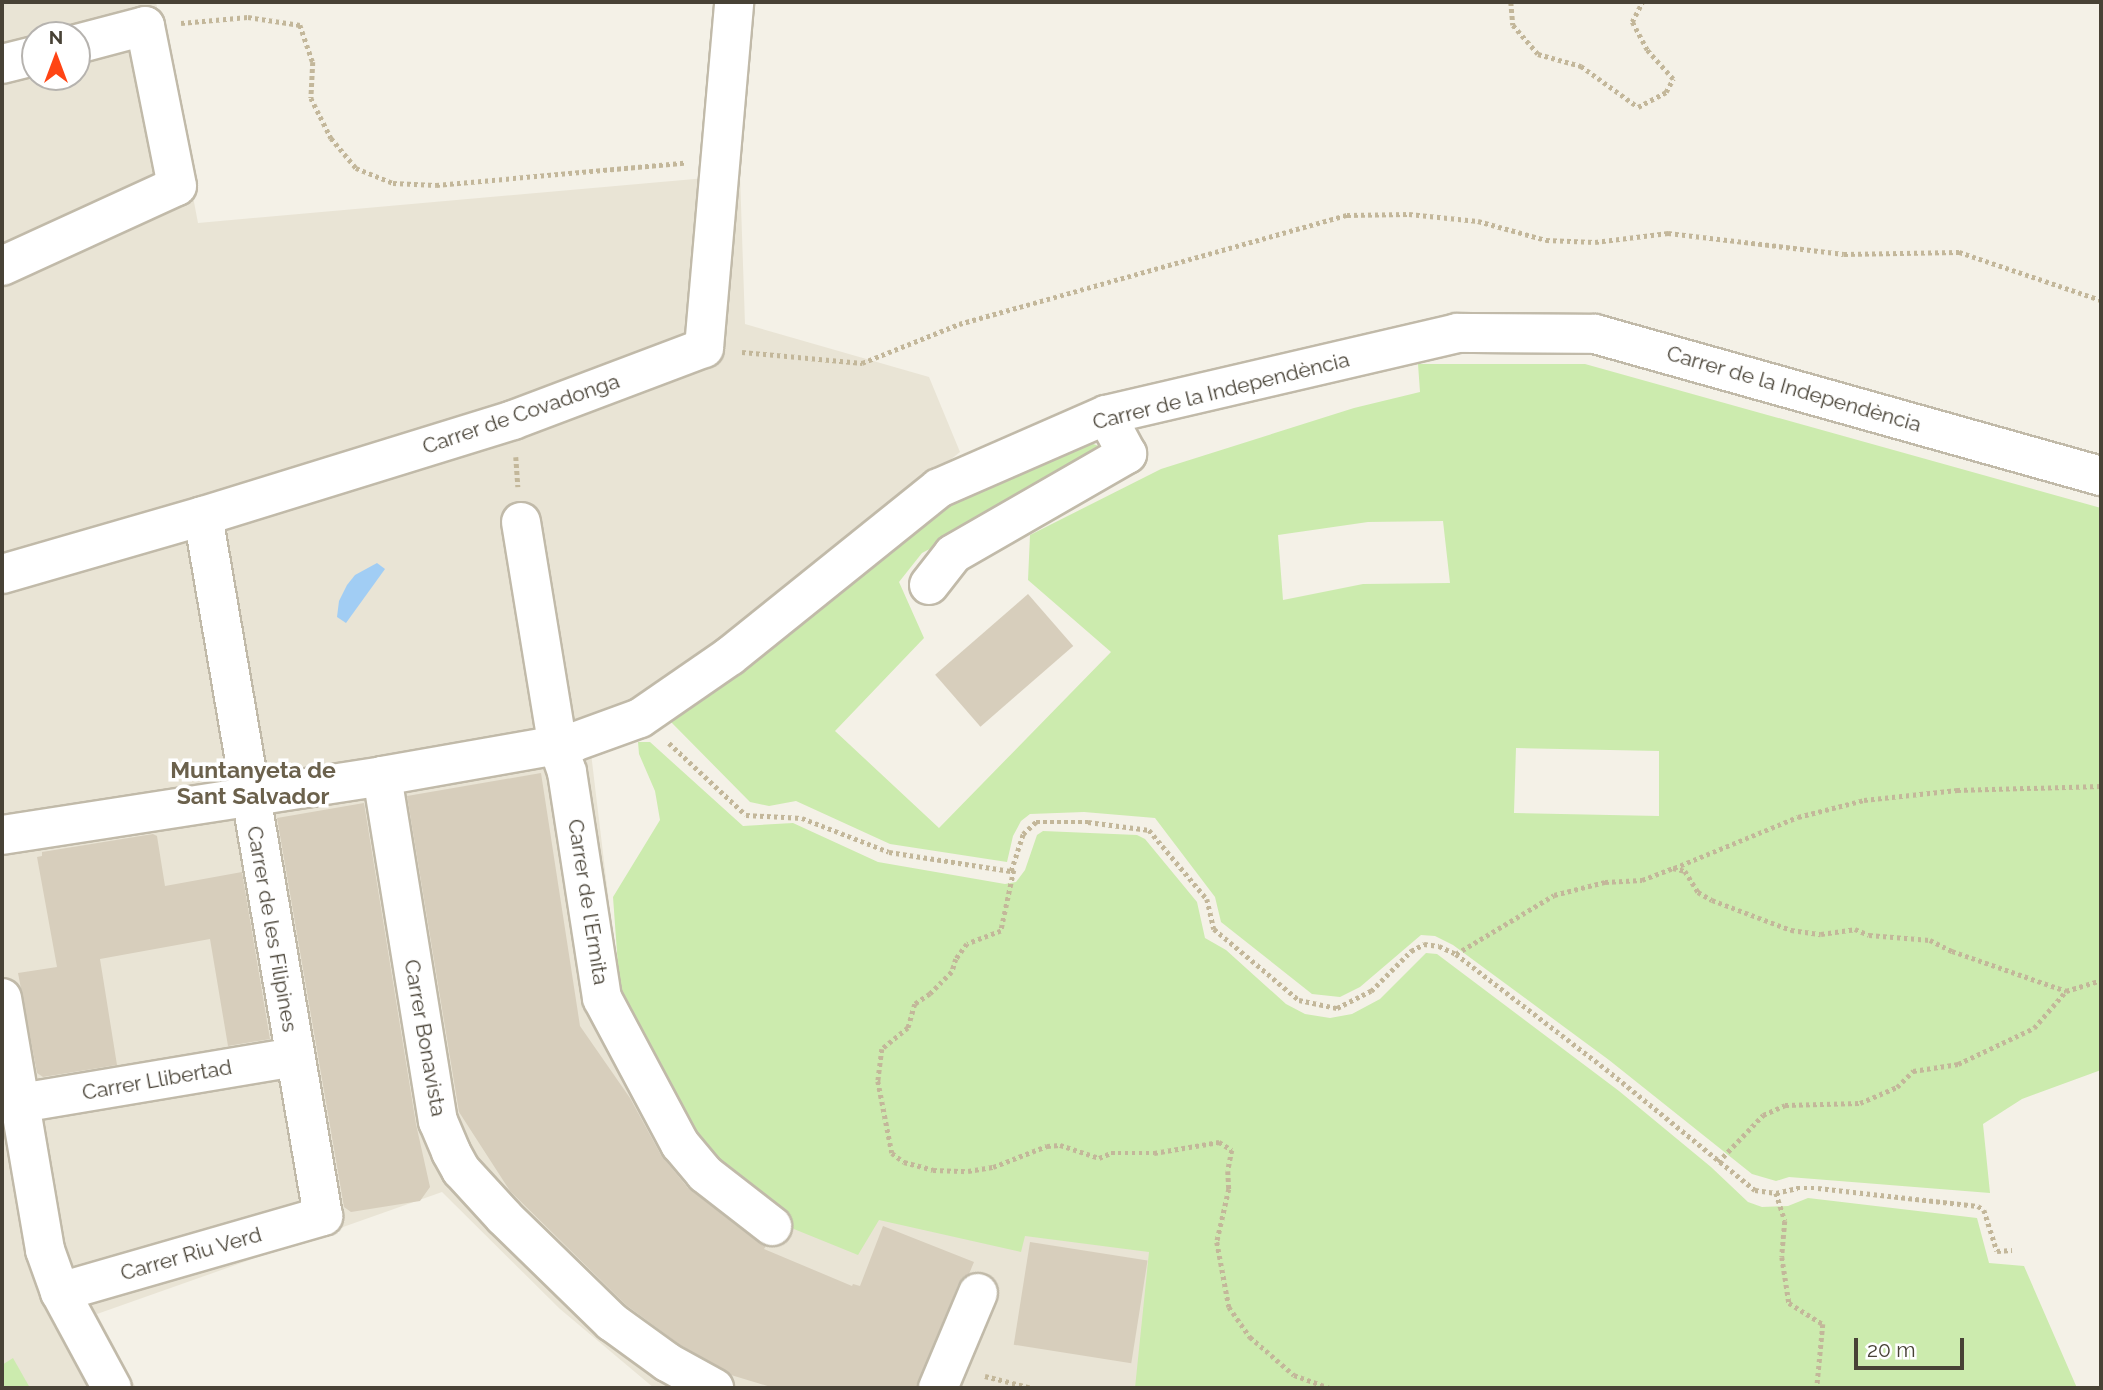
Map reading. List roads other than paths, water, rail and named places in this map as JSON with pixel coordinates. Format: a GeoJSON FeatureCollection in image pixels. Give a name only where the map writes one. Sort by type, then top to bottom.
{"type":"FeatureCollection","features":[{"type":"Feature","properties":{"kind":"street","name":"Carrer de Covadonga"},"geometry":{"type":"LineString","coordinates":[[2,574],[203,516],[513,420],[705,348],[734,2]]}},
{"type":"Feature","properties":{"kind":"street"},"geometry":{"type":"LineString","coordinates":[[2,266],[177,187],[145,26],[91,40]]}},
{"type":"Feature","properties":{"kind":"street"},"geometry":{"type":"LineString","coordinates":[[2,64],[21,59]]}},
{"type":"Feature","properties":{"kind":"street","name":"Carrer de la Independència"},"geometry":{"type":"LineString","coordinates":[[2,835],[382,776],[574,741],[640,718],[730,656],[939,488],[1105,415],[1457,333],[1595,334],[2101,475]]}},
{"type":"Feature","properties":{"kind":"street"},"geometry":{"type":"LineString","coordinates":[[929,585],[953,554],[1127,454],[1105,415]]}},
{"type":"Feature","properties":{"kind":"street","name":"Carrer de les Filipines"},"geometry":{"type":"LineString","coordinates":[[203,516],[323,1216]]}},
{"type":"Feature","properties":{"kind":"street","name":"Carrer de l'Ermita"},"geometry":{"type":"LineString","coordinates":[[522,523],[557,743],[567,772],[602,998],[680,1144],[705,1174],[772,1226]]}},
{"type":"Feature","properties":{"kind":"street","name":"Carrer Bonavista"},"geometry":{"type":"LineString","coordinates":[[382,776],[438,1121],[450,1152],[461,1170],[504,1217],[612,1322],[667,1363],[714,1388]]}},
{"type":"Feature","properties":{"kind":"street"},"geometry":{"type":"LineString","coordinates":[[2,998],[41,1235],[60,1292],[112,1388]]}},
{"type":"Feature","properties":{"kind":"street","name":"Carrer Llibertad"},"geometry":{"type":"LineString","coordinates":[[20,1103],[294,1057]]}},
{"type":"Feature","properties":{"kind":"street","name":"Carrer Riu Verd"},"geometry":{"type":"LineString","coordinates":[[60,1292],[323,1216]]}},
{"type":"Feature","properties":{"kind":"street"},"geometry":{"type":"LineString","coordinates":[[943,1375],[978,1293]]}},
{"type":"Feature","properties":{"kind":"water"},"geometry":{"type":"Polygon","coordinates":[[[377,563],[385,569],[346,623],[337,617],[339,601],[347,585],[355,575],[377,563]]]}},
{"type":"Feature","properties":{"kind":"district","name":"Muntanyeta de Sant Salvador"},"geometry":{"type":"Point","coordinates":[253,783]}}]}
